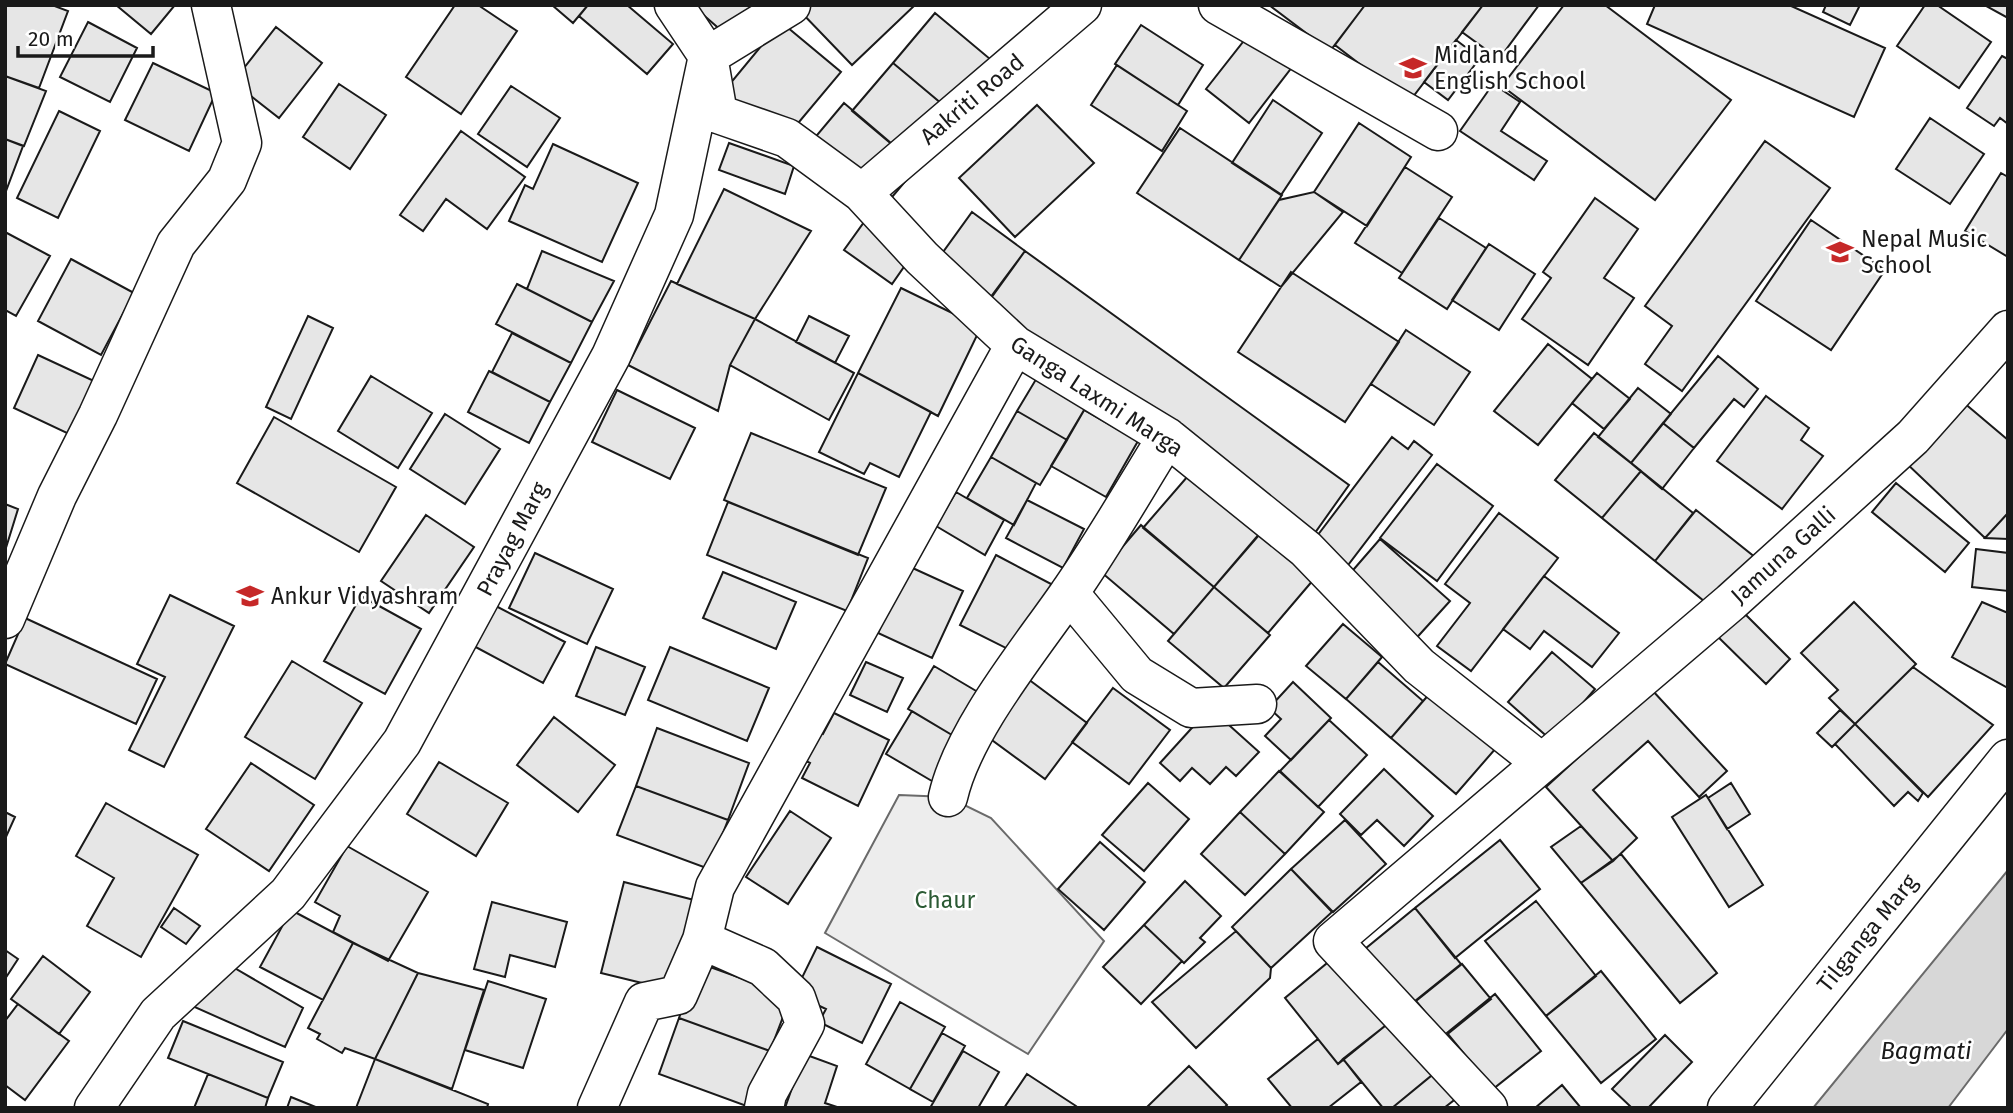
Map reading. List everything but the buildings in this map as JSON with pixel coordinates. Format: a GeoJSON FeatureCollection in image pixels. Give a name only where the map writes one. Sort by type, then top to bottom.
{"type":"FeatureCollection","features":[{"type":"Feature","properties":{"kind":"street"},"geometry":{"type":"LineString","coordinates":[[5,618],[57,496],[98,415],[176,244],[227,180],[243,143],[211,5]]}},
{"type":"Feature","properties":{"kind":"street"},"geometry":{"type":"LineString","coordinates":[[674,5],[708,56],[791,5]]}},
{"type":"Feature","properties":{"kind":"street","name":"Aakriti Road"},"geometry":{"type":"LineString","coordinates":[[862,193],[1082,5]]}},
{"type":"Feature","properties":{"kind":"street"},"geometry":{"type":"LineString","coordinates":[[1218,5],[1438,131]]}},
{"type":"Feature","properties":{"kind":"street","name":"Ganga Laxmi Marga"},"geometry":{"type":"LineString","coordinates":[[708,56],[718,114],[787,138],[862,193],[922,258],[1015,345],[1167,437],[1306,550],[1419,666],[1542,763]]}},
{"type":"Feature","properties":{"kind":"street","name":"Prayag Marg"},"geometry":{"type":"LineString","coordinates":[[94,1108],[158,1014],[288,894],[402,743],[611,356],[674,215],[708,56]]}},
{"type":"Feature","properties":{"kind":"street","name":"Jamuna Galli"},"geometry":{"type":"LineString","coordinates":[[1488,1108],[1334,941],[1731,602],[1913,437],[2008,330]]}},
{"type":"Feature","properties":{"kind":"street"},"geometry":{"type":"LineString","coordinates":[[597,1108],[644,1002],[678,995],[702,940],[715,887],[1015,345]]}},
{"type":"Feature","properties":{"kind":"street"},"geometry":{"type":"LineString","coordinates":[[948,797],[951,780],[985,715],[1069,593],[1167,437]]}},
{"type":"Feature","properties":{"kind":"street"},"geometry":{"type":"LineString","coordinates":[[1069,593],[1137,675],[1191,708],[1258,704]]}},
{"type":"Feature","properties":{"kind":"street","name":"Tilganga Marg"},"geometry":{"type":"LineString","coordinates":[[1727,1108],[2008,759]]}},
{"type":"Feature","properties":{"kind":"street"},"geometry":{"type":"LineString","coordinates":[[702,940],[763,967],[796,998],[805,1024],[767,1094],[764,1108]]}},
{"type":"Feature","properties":{"kind":"shaded area","name":"Chaur"},"geometry":{"type":"Polygon","coordinates":[[[899,795],[948,797],[991,818],[1104,941],[1028,1054],[825,933],[899,795]]]}},
{"type":"Feature","properties":{"kind":"water","name":"Bagmati"},"geometry":{"type":"Polygon","coordinates":[[[2008,870],[2008,1029],[1948,1108],[1813,1108],[2008,870]]]}},
{"type":"Feature","properties":{"kind":"place","name":"Midland English School"},"geometry":{"type":"Point","coordinates":[1413,68]}},
{"type":"Feature","properties":{"kind":"place","name":"Nepal Music School"},"geometry":{"type":"Point","coordinates":[1840,252]}},
{"type":"Feature","properties":{"kind":"place","name":"Ankur Vidyashram"},"geometry":{"type":"Point","coordinates":[250,596]}}]}
